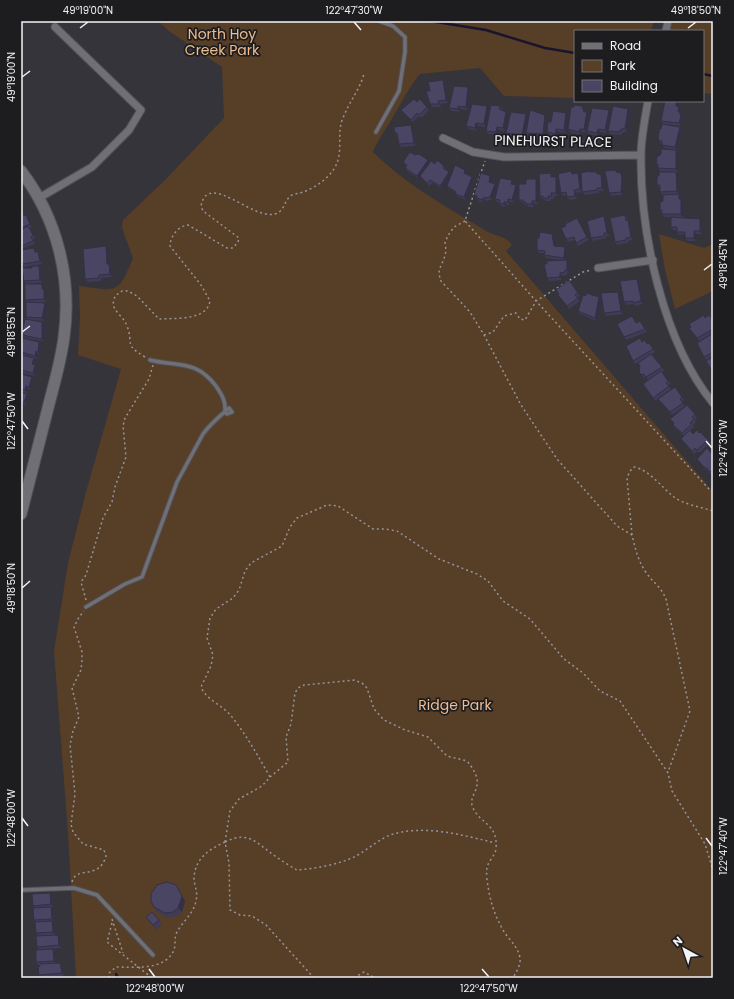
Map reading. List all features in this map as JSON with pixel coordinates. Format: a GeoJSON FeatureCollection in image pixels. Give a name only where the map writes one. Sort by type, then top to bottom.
{"type":"FeatureCollection","features":[{"type":"Feature","properties":{"kind":"street"},"geometry":{"type":"LineString","coordinates":[[39,198],[92,167],[129,130],[142,110],[55,27]]}},
{"type":"Feature","properties":{"kind":"street"},"geometry":{"type":"LineString","coordinates":[[648,102],[641,155],[645,223],[659,289],[678,347],[702,389],[713,403]]}},
{"type":"Feature","properties":{"kind":"street","name":"PINEHURST PLACE"},"geometry":{"type":"LineString","coordinates":[[443,138],[473,152],[504,157],[641,155]]}},
{"type":"Feature","properties":{"kind":"street"},"geometry":{"type":"LineString","coordinates":[[21,171],[39,198],[53,229],[62,262],[66,293],[66,323],[62,352],[21,514]]}},
{"type":"Feature","properties":{"kind":"street"},"geometry":{"type":"LineString","coordinates":[[598,268],[654,260]]}},
{"type":"Feature","properties":{"kind":"lane"},"geometry":{"type":"LineString","coordinates":[[376,132],[399,91],[405,52],[405,37],[393,26],[379,21]]}},
{"type":"Feature","properties":{"kind":"lane"},"geometry":{"type":"LineString","coordinates":[[86,607],[125,584],[142,577],[177,482],[203,434],[229,408],[220,392],[208,376],[198,369],[150,360]]}},
{"type":"Feature","properties":{"kind":"lane"},"geometry":{"type":"LineString","coordinates":[[225,412],[226,403]]}},
{"type":"Feature","properties":{"kind":"lane"},"geometry":{"type":"LineString","coordinates":[[21,890],[74,888],[97,895],[153,955]]}},
{"type":"Feature","properties":{"kind":"path"},"geometry":{"type":"LineString","coordinates":[[74,888],[72,884],[74,877],[78,874],[97,870],[104,862],[106,856],[104,850],[83,844],[73,832],[71,824],[75,794],[70,745],[73,731],[79,717],[72,688],[81,670],[82,660],[82,652],[74,627],[86,607],[86,596],[81,582],[86,575],[103,518],[112,502],[115,487],[126,457],[123,426],[125,418],[153,370],[150,360],[136,352],[129,344],[127,326],[113,304],[115,296],[122,291],[131,293],[158,318],[184,317],[204,313],[209,307],[210,302],[201,286],[170,246],[173,236],[178,230],[188,225],[227,248],[233,248],[238,242],[239,238],[203,211],[201,206],[205,196],[210,192],[218,192],[253,210],[274,214],[280,212],[290,196],[312,189],[328,176],[338,162],[341,148],[340,130],[342,118],[358,93],[364,74]]}},
{"type":"Feature","properties":{"kind":"path"},"geometry":{"type":"LineString","coordinates":[[488,154],[465,221],[454,227],[448,234],[445,242],[446,251],[438,275],[440,280],[470,312],[484,335],[521,405],[557,459],[617,526],[632,535]]}},
{"type":"Feature","properties":{"kind":"path"},"geometry":{"type":"LineString","coordinates":[[465,221],[536,302],[709,489],[713,491]]}},
{"type":"Feature","properties":{"kind":"path"},"geometry":{"type":"LineString","coordinates":[[484,335],[493,332],[504,316],[516,314],[520,319],[525,320],[536,302],[584,272],[598,268]]}},
{"type":"Feature","properties":{"kind":"path"},"geometry":{"type":"LineString","coordinates":[[668,773],[690,712],[666,599],[662,588],[646,572],[638,558],[632,535],[627,478],[630,471],[634,467],[639,468],[659,483],[675,498],[713,511]]}},
{"type":"Feature","properties":{"kind":"path"},"geometry":{"type":"LineString","coordinates":[[270,777],[248,739],[230,715],[204,693],[201,687],[211,666],[213,655],[207,638],[207,629],[210,618],[216,608],[233,598],[239,590],[245,571],[251,563],[282,546],[290,527],[297,518],[327,505],[338,506],[373,529],[397,531],[439,559],[477,574],[488,581],[503,601],[530,619],[564,659],[583,673],[600,691],[620,702],[668,773],[672,791],[705,844],[713,870]]}},
{"type":"Feature","properties":{"kind":"path"},"geometry":{"type":"LineString","coordinates":[[314,978],[266,925],[252,916],[240,915],[230,910],[229,863],[224,842],[230,811],[238,799],[262,786],[288,762],[289,754],[286,737],[291,724],[295,693],[298,688],[304,685],[354,680],[362,683],[367,688],[374,709],[384,720],[405,730],[428,737],[446,756],[466,761],[478,777],[478,786],[472,804],[478,815],[494,830],[496,850],[487,868],[488,887],[493,910],[503,931],[513,942],[520,958],[520,965],[513,978]]}},
{"type":"Feature","properties":{"kind":"path"},"geometry":{"type":"LineString","coordinates":[[109,978],[112,969],[116,967],[162,963],[168,958],[174,950],[177,932],[186,920],[196,900],[197,889],[194,881],[196,867],[202,856],[212,848],[233,838],[248,838],[257,842],[297,870],[311,869],[354,857],[390,836],[415,831],[457,834],[495,843]]}},
{"type":"Feature","properties":{"kind":"path"},"geometry":{"type":"LineString","coordinates":[[123,953],[112,923],[107,942],[123,953],[152,978]]}},
{"type":"Feature","properties":{"kind":"path"},"geometry":{"type":"LineString","coordinates":[[354,978],[364,972],[375,978]]}},
{"type":"Feature","properties":{"kind":"green space","name":"Ridge Park"},"geometry":{"type":"Polygon","coordinates":[[[158,21],[654,21],[651,30],[574,30],[574,98],[504,96],[480,68],[420,74],[412,84],[373,152],[385,164],[413,185],[489,233],[504,238],[510,242],[512,245],[506,251],[710,488],[713,489],[713,978],[76,978],[68,833],[54,651],[68,563],[86,492],[121,369],[78,355],[80,317],[79,286],[109,289],[115,288],[124,279],[133,258],[122,228],[123,220],[166,179],[224,118],[222,67],[169,31],[158,21]]]}},
{"type":"Feature","properties":{"kind":"green space"},"geometry":{"type":"Polygon","coordinates":[[[671,21],[713,21],[713,94],[704,93],[704,30],[669,30],[671,21]]]}},
{"type":"Feature","properties":{"kind":"green space"},"geometry":{"type":"Polygon","coordinates":[[[659,234],[704,248],[713,244],[713,291],[675,309],[665,270],[659,234]]]}},
{"type":"Feature","properties":{"kind":"building"},"geometry":{"type":"Polygon","coordinates":[[[443,80],[446,100],[438,101],[439,104],[430,104],[426,91],[430,91],[428,82],[443,80]]]}},
{"type":"Feature","properties":{"kind":"building"},"geometry":{"type":"Polygon","coordinates":[[[454,86],[468,87],[466,107],[458,106],[458,109],[449,108],[454,86]]]}},
{"type":"Feature","properties":{"kind":"building"},"geometry":{"type":"Polygon","coordinates":[[[414,99],[417,102],[420,99],[427,107],[419,115],[417,113],[411,120],[401,110],[414,99]]]}},
{"type":"Feature","properties":{"kind":"building"},"geometry":{"type":"Polygon","coordinates":[[[665,102],[676,102],[676,106],[679,107],[678,111],[681,115],[679,123],[661,121],[665,102]]]}},
{"type":"Feature","properties":{"kind":"building"},"geometry":{"type":"Polygon","coordinates":[[[472,104],[487,106],[484,124],[476,123],[475,128],[466,126],[472,104]]]}},
{"type":"Feature","properties":{"kind":"building"},"geometry":{"type":"Polygon","coordinates":[[[491,105],[500,106],[499,109],[506,112],[503,128],[497,127],[496,132],[486,131],[491,105]]]}},
{"type":"Feature","properties":{"kind":"building"},"geometry":{"type":"Polygon","coordinates":[[[574,105],[582,106],[584,112],[587,112],[584,129],[580,129],[579,132],[568,129],[571,107],[574,107],[574,105]]]}},
{"type":"Feature","properties":{"kind":"building"},"geometry":{"type":"Polygon","coordinates":[[[613,106],[628,109],[625,128],[620,130],[620,132],[608,131],[613,106]]]}},
{"type":"Feature","properties":{"kind":"building"},"geometry":{"type":"Polygon","coordinates":[[[592,108],[609,110],[605,130],[598,129],[597,133],[587,131],[592,108]]]}},
{"type":"Feature","properties":{"kind":"building"},"geometry":{"type":"Polygon","coordinates":[[[530,110],[545,115],[543,134],[526,133],[530,110]]]}},
{"type":"Feature","properties":{"kind":"building"},"geometry":{"type":"Polygon","coordinates":[[[553,111],[566,113],[564,130],[556,129],[556,134],[547,132],[548,122],[551,122],[553,111]]]}},
{"type":"Feature","properties":{"kind":"building"},"geometry":{"type":"Polygon","coordinates":[[[511,112],[526,114],[522,135],[506,133],[511,112]]]}},
{"type":"Feature","properties":{"kind":"building"},"geometry":{"type":"Polygon","coordinates":[[[662,124],[680,127],[675,147],[662,145],[662,141],[659,141],[658,137],[662,124]]]}},
{"type":"Feature","properties":{"kind":"building"},"geometry":{"type":"Polygon","coordinates":[[[411,125],[414,143],[399,144],[394,127],[411,125]]]}},
{"type":"Feature","properties":{"kind":"building"},"geometry":{"type":"Polygon","coordinates":[[[661,149],[676,150],[676,169],[658,168],[658,164],[656,164],[657,156],[661,154],[661,149]]]}},
{"type":"Feature","properties":{"kind":"building"},"geometry":{"type":"Polygon","coordinates":[[[410,152],[415,155],[419,154],[428,160],[417,176],[405,168],[407,165],[403,162],[410,152]]]}},
{"type":"Feature","properties":{"kind":"building"},"geometry":{"type":"Polygon","coordinates":[[[437,160],[444,166],[443,168],[449,172],[440,186],[430,180],[427,183],[420,176],[431,161],[435,164],[437,160]]]}},
{"type":"Feature","properties":{"kind":"building"},"geometry":{"type":"Polygon","coordinates":[[[455,165],[465,170],[464,173],[472,177],[464,197],[455,194],[456,192],[447,186],[455,165]]]}},
{"type":"Feature","properties":{"kind":"building"},"geometry":{"type":"Polygon","coordinates":[[[616,170],[616,172],[621,173],[621,192],[609,193],[605,171],[616,170]]]}},
{"type":"Feature","properties":{"kind":"building"},"geometry":{"type":"Polygon","coordinates":[[[571,171],[572,174],[578,173],[580,189],[574,190],[575,196],[567,197],[566,192],[561,193],[558,174],[571,171]]]}},
{"type":"Feature","properties":{"kind":"building"},"geometry":{"type":"Polygon","coordinates":[[[590,171],[601,174],[602,188],[582,192],[581,173],[590,171]]]}},
{"type":"Feature","properties":{"kind":"building"},"geometry":{"type":"Polygon","coordinates":[[[659,172],[676,172],[677,191],[660,192],[660,185],[657,185],[657,176],[659,176],[659,172]]]}},
{"type":"Feature","properties":{"kind":"building"},"geometry":{"type":"Polygon","coordinates":[[[481,173],[490,176],[489,182],[495,184],[490,197],[483,198],[482,200],[474,195],[481,173]]]}},
{"type":"Feature","properties":{"kind":"building"},"geometry":{"type":"Polygon","coordinates":[[[551,173],[551,177],[556,177],[556,193],[551,193],[552,196],[548,196],[549,198],[543,198],[543,196],[540,196],[539,174],[551,173]]]}},
{"type":"Feature","properties":{"kind":"building"},"geometry":{"type":"Polygon","coordinates":[[[500,178],[512,180],[511,184],[516,185],[512,200],[508,199],[508,202],[504,202],[504,204],[499,203],[500,200],[495,199],[500,178]]]}},
{"type":"Feature","properties":{"kind":"building"},"geometry":{"type":"Polygon","coordinates":[[[526,179],[536,179],[536,201],[532,201],[532,204],[526,204],[523,200],[519,200],[519,184],[526,184],[526,179]]]}},
{"type":"Feature","properties":{"kind":"building"},"geometry":{"type":"Polygon","coordinates":[[[679,194],[679,199],[681,199],[681,214],[662,214],[662,210],[660,210],[660,202],[663,201],[663,195],[679,194]]]}},
{"type":"Feature","properties":{"kind":"building"},"geometry":{"type":"Polygon","coordinates":[[[22,210],[24,216],[26,215],[30,224],[21,228],[21,211],[22,210]]]}},
{"type":"Feature","properties":{"kind":"building"},"geometry":{"type":"Polygon","coordinates":[[[625,215],[626,221],[628,220],[631,237],[626,238],[626,240],[615,242],[610,218],[625,215]]]}},
{"type":"Feature","properties":{"kind":"building"},"geometry":{"type":"Polygon","coordinates":[[[604,216],[607,233],[604,233],[604,236],[591,238],[587,221],[604,216]]]}},
{"type":"Feature","properties":{"kind":"building"},"geometry":{"type":"Polygon","coordinates":[[[671,217],[700,219],[700,231],[694,231],[694,238],[685,238],[685,232],[677,232],[677,227],[671,227],[671,217]]]}},
{"type":"Feature","properties":{"kind":"building"},"geometry":{"type":"Polygon","coordinates":[[[577,218],[587,237],[576,243],[574,237],[566,239],[561,228],[566,226],[565,224],[577,218]]]}},
{"type":"Feature","properties":{"kind":"building"},"geometry":{"type":"Polygon","coordinates":[[[28,226],[33,235],[31,237],[33,241],[21,246],[21,230],[28,226]]]}},
{"type":"Feature","properties":{"kind":"building"},"geometry":{"type":"Polygon","coordinates":[[[540,232],[552,234],[554,246],[565,247],[564,258],[544,255],[545,251],[537,250],[537,238],[539,238],[540,232]]]}},
{"type":"Feature","properties":{"kind":"building"},"geometry":{"type":"Polygon","coordinates":[[[106,246],[107,264],[109,264],[110,274],[99,275],[99,278],[85,279],[83,249],[106,246]]]}},
{"type":"Feature","properties":{"kind":"building"},"geometry":{"type":"Polygon","coordinates":[[[34,248],[35,252],[38,252],[40,261],[22,264],[21,250],[34,248]]]}},
{"type":"Feature","properties":{"kind":"building"},"geometry":{"type":"Polygon","coordinates":[[[567,260],[567,270],[560,273],[560,277],[547,278],[544,264],[547,264],[547,261],[567,260]]]}},
{"type":"Feature","properties":{"kind":"building"},"geometry":{"type":"Polygon","coordinates":[[[32,266],[39,266],[40,280],[24,281],[22,268],[32,268],[32,266]]]}},
{"type":"Feature","properties":{"kind":"building"},"geometry":{"type":"Polygon","coordinates":[[[637,279],[641,299],[640,301],[633,303],[633,301],[624,302],[620,281],[637,279]]]}},
{"type":"Feature","properties":{"kind":"building"},"geometry":{"type":"Polygon","coordinates":[[[569,280],[578,293],[575,295],[578,298],[567,306],[556,290],[569,280]]]}},
{"type":"Feature","properties":{"kind":"building"},"geometry":{"type":"Polygon","coordinates":[[[25,284],[42,284],[42,289],[44,289],[44,299],[25,300],[25,284]]]}},
{"type":"Feature","properties":{"kind":"building"},"geometry":{"type":"Polygon","coordinates":[[[618,292],[621,311],[604,313],[601,293],[618,292]]]}},
{"type":"Feature","properties":{"kind":"building"},"geometry":{"type":"Polygon","coordinates":[[[586,293],[599,297],[595,318],[578,311],[583,295],[586,296],[586,293]]]}},
{"type":"Feature","properties":{"kind":"building"},"geometry":{"type":"Polygon","coordinates":[[[26,302],[45,303],[42,318],[26,317],[26,302]]]}},
{"type":"Feature","properties":{"kind":"building"},"geometry":{"type":"Polygon","coordinates":[[[704,315],[705,318],[709,315],[713,321],[713,329],[697,338],[689,328],[691,327],[689,324],[704,315]]]}},
{"type":"Feature","properties":{"kind":"building"},"geometry":{"type":"Polygon","coordinates":[[[632,316],[636,323],[640,321],[645,329],[624,337],[617,324],[632,316]]]}},
{"type":"Feature","properties":{"kind":"building"},"geometry":{"type":"Polygon","coordinates":[[[25,319],[42,322],[42,339],[22,335],[25,319]]]}},
{"type":"Feature","properties":{"kind":"building"},"geometry":{"type":"Polygon","coordinates":[[[712,334],[713,352],[704,357],[697,343],[712,334]]]}},
{"type":"Feature","properties":{"kind":"building"},"geometry":{"type":"Polygon","coordinates":[[[23,338],[39,342],[38,352],[36,351],[35,356],[21,352],[21,343],[23,338]]]}},
{"type":"Feature","properties":{"kind":"building"},"geometry":{"type":"Polygon","coordinates":[[[640,338],[642,342],[645,340],[647,344],[649,343],[653,349],[633,361],[626,346],[640,338]]]}},
{"type":"Feature","properties":{"kind":"building"},"geometry":{"type":"Polygon","coordinates":[[[651,354],[662,367],[646,377],[644,374],[642,375],[639,372],[640,366],[638,363],[651,354]]]}},
{"type":"Feature","properties":{"kind":"building"},"geometry":{"type":"Polygon","coordinates":[[[21,355],[34,358],[32,364],[35,365],[33,373],[21,370],[21,355]]]}},
{"type":"Feature","properties":{"kind":"building"},"geometry":{"type":"Polygon","coordinates":[[[713,357],[713,372],[706,361],[713,357]]]}},
{"type":"Feature","properties":{"kind":"building"},"geometry":{"type":"Polygon","coordinates":[[[661,371],[668,381],[666,383],[669,386],[653,398],[643,384],[661,371]]]}},
{"type":"Feature","properties":{"kind":"building"},"geometry":{"type":"Polygon","coordinates":[[[21,374],[32,377],[29,387],[26,386],[25,390],[21,389],[21,374]]]}},
{"type":"Feature","properties":{"kind":"building"},"geometry":{"type":"Polygon","coordinates":[[[675,387],[682,397],[680,399],[683,403],[670,412],[658,399],[675,387]]]}},
{"type":"Feature","properties":{"kind":"building"},"geometry":{"type":"Polygon","coordinates":[[[21,392],[27,394],[21,406],[21,392]]]}},
{"type":"Feature","properties":{"kind":"building"},"geometry":{"type":"Polygon","coordinates":[[[687,405],[695,414],[692,417],[694,419],[690,423],[692,424],[682,433],[673,425],[674,423],[670,419],[687,405]]]}},
{"type":"Feature","properties":{"kind":"building"},"geometry":{"type":"Polygon","coordinates":[[[690,430],[693,434],[697,430],[708,440],[697,450],[695,448],[692,451],[681,439],[690,430]]]}},
{"type":"Feature","properties":{"kind":"building"},"geometry":{"type":"Polygon","coordinates":[[[707,448],[713,453],[713,472],[708,471],[708,469],[704,467],[697,459],[707,448]]]}},
{"type":"Feature","properties":{"kind":"building"},"geometry":{"type":"Polygon","coordinates":[[[167,882],[176,885],[182,896],[178,908],[173,912],[165,913],[154,907],[151,901],[151,894],[157,885],[167,882]]]}},
{"type":"Feature","properties":{"kind":"building"},"geometry":{"type":"Polygon","coordinates":[[[50,893],[51,904],[33,906],[32,894],[50,893]]]}},
{"type":"Feature","properties":{"kind":"building"},"geometry":{"type":"Polygon","coordinates":[[[51,907],[52,919],[34,920],[33,908],[51,907]]]}},
{"type":"Feature","properties":{"kind":"building"},"geometry":{"type":"Polygon","coordinates":[[[152,912],[159,920],[153,925],[146,917],[152,912]]]}},
{"type":"Feature","properties":{"kind":"building"},"geometry":{"type":"Polygon","coordinates":[[[52,921],[53,932],[36,933],[35,922],[52,921]]]}},
{"type":"Feature","properties":{"kind":"building"},"geometry":{"type":"Polygon","coordinates":[[[58,935],[59,945],[37,947],[36,936],[58,935]]]}},
{"type":"Feature","properties":{"kind":"building"},"geometry":{"type":"Polygon","coordinates":[[[53,949],[54,961],[36,962],[36,950],[53,949]]]}},
{"type":"Feature","properties":{"kind":"building"},"geometry":{"type":"Polygon","coordinates":[[[60,963],[62,973],[39,975],[38,967],[40,964],[60,963]]]}},
{"type":"Feature","properties":{"kind":"waterway"},"geometry":{"type":"LineString","coordinates":[[430,21],[486,30],[545,48],[574,53]]}},
{"type":"Feature","properties":{"kind":"waterway"},"geometry":{"type":"LineString","coordinates":[[704,74],[713,76]]}},
{"type":"Feature","properties":{"kind":"waterway"},"geometry":{"type":"LineString","coordinates":[[116,974],[118,978]]}},
{"type":"Feature","properties":{"kind":"park label","name":"North Hoy Creek Park"},"geometry":{"type":"Point","coordinates":[222,42]}}]}
